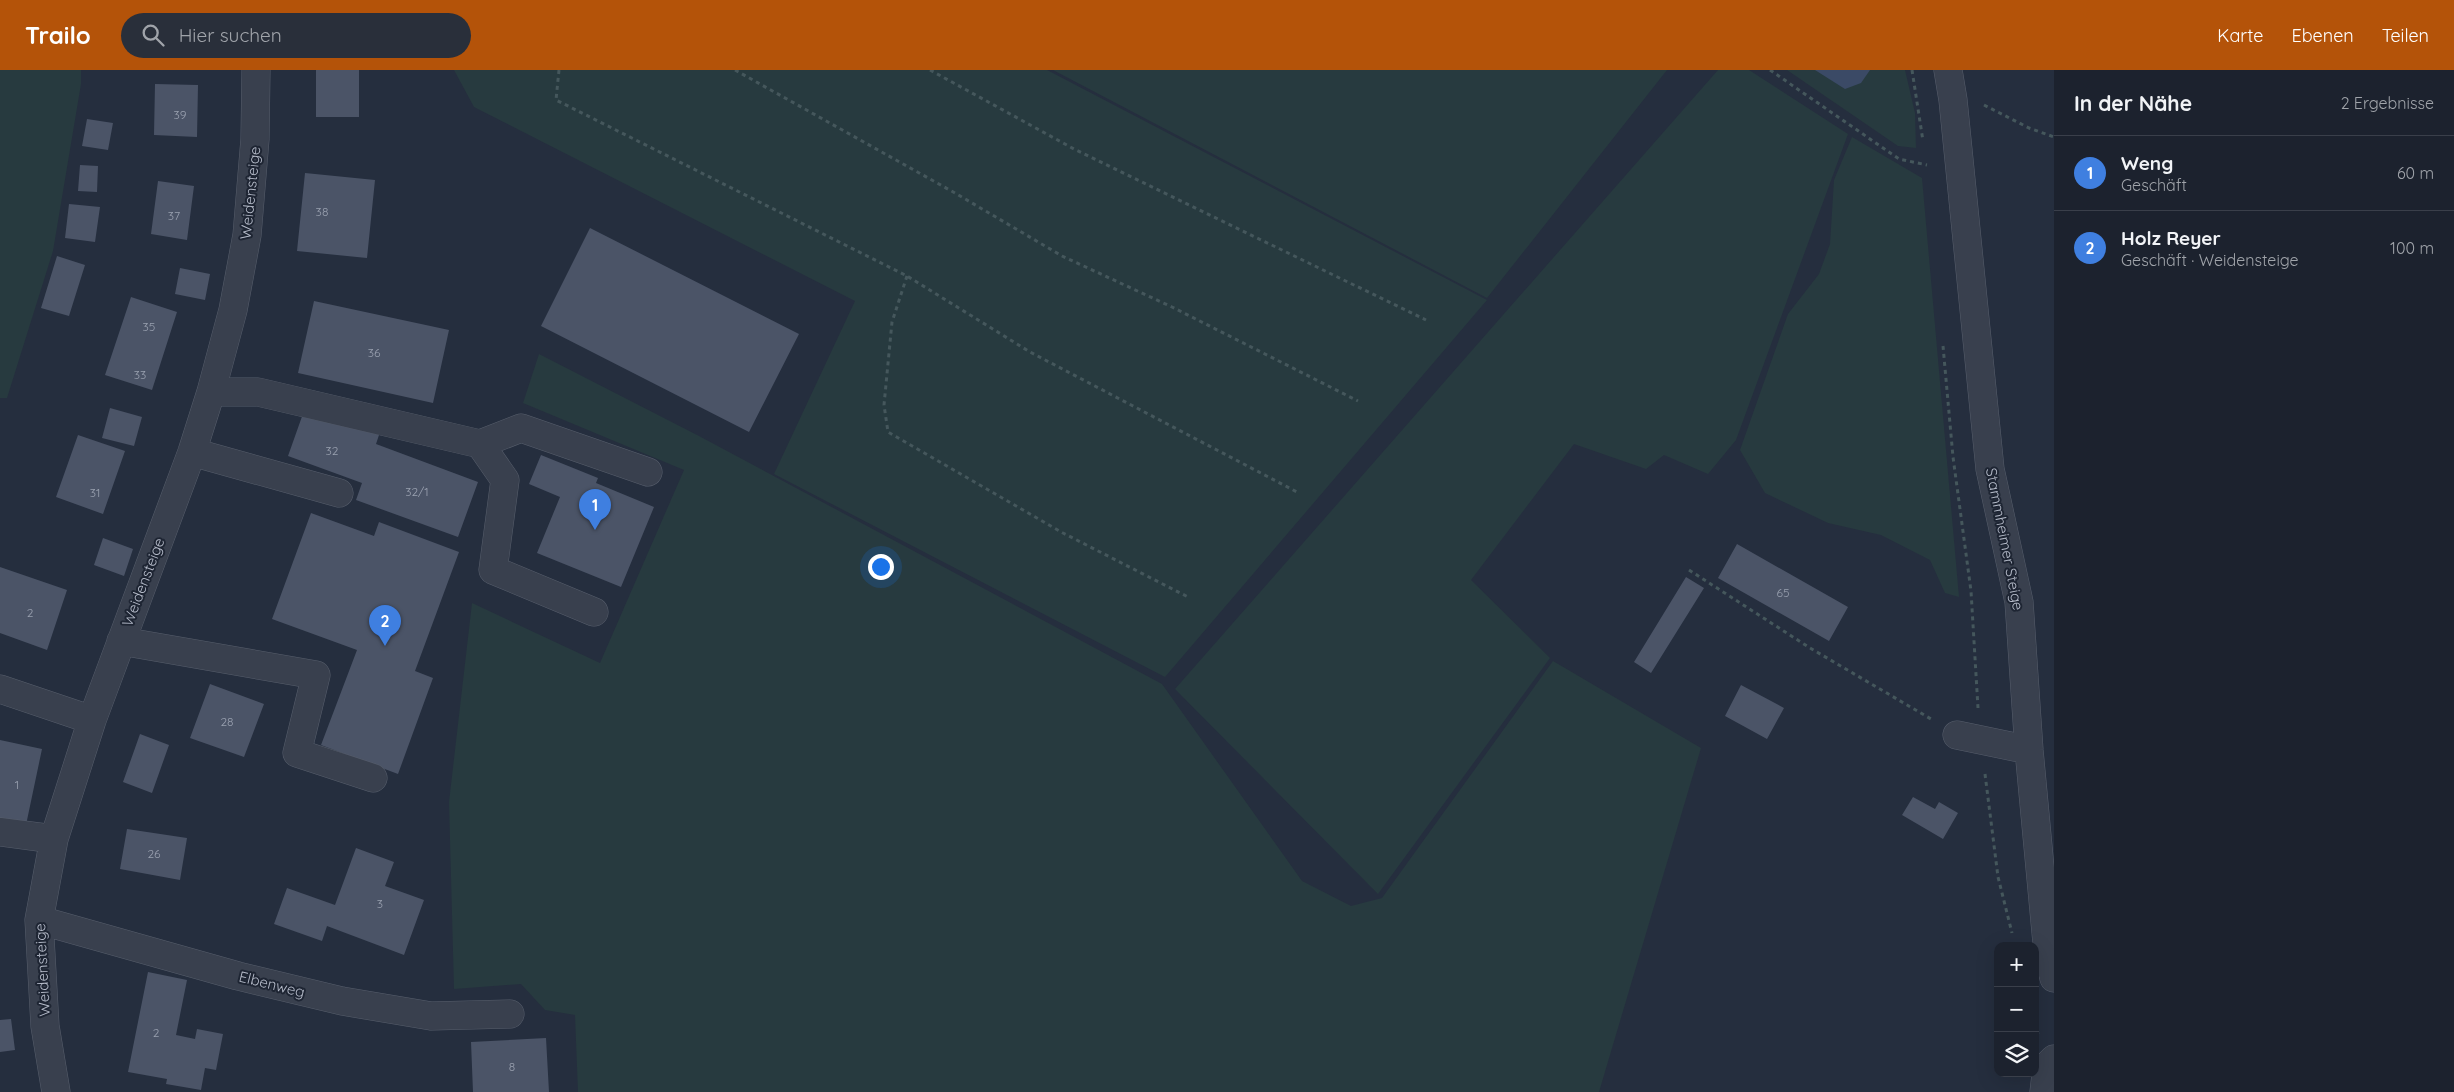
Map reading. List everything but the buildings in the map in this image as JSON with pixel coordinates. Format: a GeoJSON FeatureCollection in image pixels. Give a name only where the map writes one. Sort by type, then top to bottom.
{"type":"FeatureCollection","features":[{"type":"Feature","properties":{"kind":"street","name":"Weidensteige"},"geometry":{"type":"LineString","coordinates":[[56,1092],[45,1026],[39,920],[54,839],[92,720],[192,452],[211,392],[233,310],[247,235],[255,139],[256,70]]}},
{"type":"Feature","properties":{"kind":"street","name":"Stammheimer Steige"},"geometry":{"type":"LineString","coordinates":[[1948,70],[1953,100],[1990,469],[2019,602],[2029,750],[2048,954],[2054,978]]}},
{"type":"Feature","properties":{"kind":"street"},"geometry":{"type":"LineString","coordinates":[[211,392],[258,392],[480,444],[521,428],[648,472]]}},
{"type":"Feature","properties":{"kind":"street"},"geometry":{"type":"LineString","coordinates":[[480,444],[505,480],[493,570],[594,612]]}},
{"type":"Feature","properties":{"kind":"street"},"geometry":{"type":"LineString","coordinates":[[192,452],[339,493]]}},
{"type":"Feature","properties":{"kind":"street"},"geometry":{"type":"LineString","coordinates":[[120,642],[316,676],[296,753],[373,778]]}},
{"type":"Feature","properties":{"kind":"street"},"geometry":{"type":"LineString","coordinates":[[0,689],[92,720]]}},
{"type":"Feature","properties":{"kind":"street"},"geometry":{"type":"LineString","coordinates":[[1969,737],[2029,750]]}},
{"type":"Feature","properties":{"kind":"street"},"geometry":{"type":"LineString","coordinates":[[0,832],[54,839]]}},
{"type":"Feature","properties":{"kind":"street","name":"Elbenweg"},"geometry":{"type":"LineString","coordinates":[[39,920],[238,976],[342,1001],[431,1016],[510,1014]]}},
{"type":"Feature","properties":{"kind":"street"},"geometry":{"type":"LineString","coordinates":[[2044,1092],[2047,1066],[2054,1058]]}},
{"type":"Feature","properties":{"kind":"path"},"geometry":{"type":"LineString","coordinates":[[559,70],[556,100],[907,276],[1030,352],[1297,492]]}},
{"type":"Feature","properties":{"kind":"path"},"geometry":{"type":"LineString","coordinates":[[735,70],[955,193],[1062,256],[1172,307],[1358,400]]}},
{"type":"Feature","properties":{"kind":"path"},"geometry":{"type":"LineString","coordinates":[[930,70],[1074,149],[1426,320]]}},
{"type":"Feature","properties":{"kind":"path"},"geometry":{"type":"LineString","coordinates":[[1770,70],[1900,159],[1927,165]]}},
{"type":"Feature","properties":{"kind":"path"},"geometry":{"type":"LineString","coordinates":[[1912,70],[1924,146]]}},
{"type":"Feature","properties":{"kind":"path"},"geometry":{"type":"LineString","coordinates":[[1953,100],[1975,100],[2029,128],[2054,137]]}},
{"type":"Feature","properties":{"kind":"path"},"geometry":{"type":"LineString","coordinates":[[1925,156],[1928,175]]}},
{"type":"Feature","properties":{"kind":"path"},"geometry":{"type":"LineString","coordinates":[[907,276],[892,322],[884,405],[888,432],[1063,533],[1190,598]]}},
{"type":"Feature","properties":{"kind":"path"},"geometry":{"type":"LineString","coordinates":[[1943,340],[1953,457],[1971,592],[1969,737],[1998,877],[2013,937]]}},
{"type":"Feature","properties":{"kind":"path"},"geometry":{"type":"LineString","coordinates":[[1689,570],[1810,648],[1969,737]]}},
{"type":"Feature","properties":{"kind":"green space"},"geometry":{"type":"Polygon","coordinates":[[[0,70],[81,70],[81,84],[53,251],[7,398],[0,398],[0,70]]]}},
{"type":"Feature","properties":{"kind":"green space"},"geometry":{"type":"Polygon","coordinates":[[[454,70],[1047,70],[1487,300],[1165,677],[774,474],[855,301],[474,107],[454,70]]]}},
{"type":"Feature","properties":{"kind":"green space"},"geometry":{"type":"Polygon","coordinates":[[[1053,70],[1667,70],[1487,298],[1053,70]]]}},
{"type":"Feature","properties":{"kind":"green space"},"geometry":{"type":"Polygon","coordinates":[[[1718,70],[1749,70],[1848,134],[1736,440],[1708,474],[1664,455],[1646,469],[1574,444],[1471,580],[1550,658],[1378,894],[1175,689],[1718,70]]]}},
{"type":"Feature","properties":{"kind":"green space"},"geometry":{"type":"Polygon","coordinates":[[[1787,70],[1905,70],[1915,113],[1916,148],[1898,146],[1787,70]]]}},
{"type":"Feature","properties":{"kind":"green space"},"geometry":{"type":"Polygon","coordinates":[[[1852,137],[1922,178],[1959,597],[1945,593],[1930,560],[1881,535],[1828,523],[1765,493],[1740,450],[1788,314],[1819,274],[1830,244],[1834,180],[1852,137]]]}},
{"type":"Feature","properties":{"kind":"green space"},"geometry":{"type":"Polygon","coordinates":[[[539,354],[699,436],[1162,684],[1302,881],[1351,906],[1382,898],[1553,661],[1701,748],[1599,1092],[578,1092],[575,1015],[545,1010],[521,984],[454,989],[449,802],[472,603],[600,663],[684,470],[523,403],[539,354]]]}},
{"type":"Feature","properties":{"kind":"water"},"geometry":{"type":"Polygon","coordinates":[[[1815,70],[1870,70],[1861,83],[1845,89],[1815,70]]]}},
{"type":"Feature","properties":{"kind":"place","name":"Weng"},"geometry":{"type":"Point","coordinates":[595,530]}},
{"type":"Feature","properties":{"kind":"place","name":"Holz Reyer"},"geometry":{"type":"Point","coordinates":[385,646]}}]}
